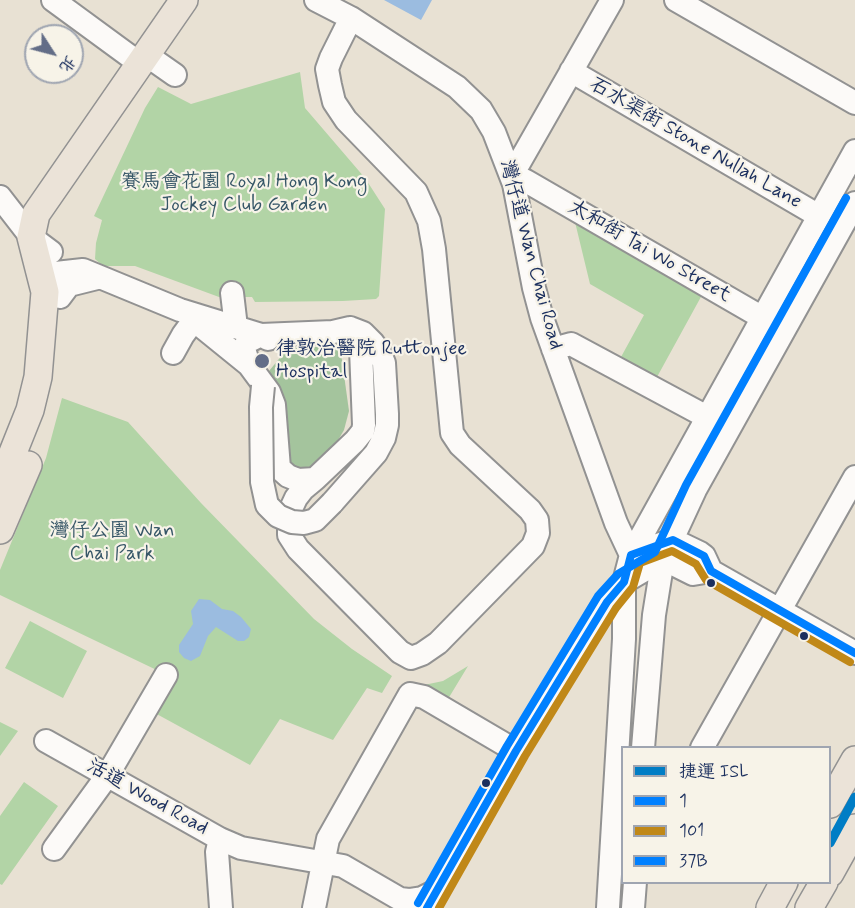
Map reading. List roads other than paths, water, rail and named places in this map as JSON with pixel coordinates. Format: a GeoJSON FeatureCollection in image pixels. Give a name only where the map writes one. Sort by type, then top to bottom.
{"type":"FeatureCollection","features":[{"type":"Feature","properties":{"kind":"main road"},"geometry":{"type":"LineString","coordinates":[[0,530],[46,417],[60,337],[49,270],[36,214],[184,0]]}},
{"type":"Feature","properties":{"kind":"main road"},"geometry":{"type":"LineString","coordinates":[[0,484],[9,442],[30,410],[38,377],[49,270]]}},
{"type":"Feature","properties":{"kind":"main road"},"geometry":{"type":"LineString","coordinates":[[831,802],[855,760]]}},
{"type":"Feature","properties":{"kind":"main road"},"geometry":{"type":"LineString","coordinates":[[831,871],[855,828]]}},
{"type":"Feature","properties":{"kind":"main road"},"geometry":{"type":"LineString","coordinates":[[770,908],[783,884]]}},
{"type":"Feature","properties":{"kind":"main road"},"geometry":{"type":"LineString","coordinates":[[809,908],[823,884]]}},
{"type":"Feature","properties":{"kind":"street"},"geometry":{"type":"LineString","coordinates":[[53,0],[142,59],[176,75]]}},
{"type":"Feature","properties":{"kind":"street","name":"灣仔道 Wan Chai Road"},"geometry":{"type":"LineString","coordinates":[[316,0],[351,18],[457,87],[481,110],[494,132],[511,175],[534,288],[553,349],[616,523],[631,555]]}},
{"type":"Feature","properties":{"kind":"street"},"geometry":{"type":"LineString","coordinates":[[511,175],[612,0]]}},
{"type":"Feature","properties":{"kind":"street"},"geometry":{"type":"LineString","coordinates":[[676,0],[855,103]]}},
{"type":"Feature","properties":{"kind":"street"},"geometry":{"type":"LineString","coordinates":[[350,328],[359,340],[361,349],[363,431],[356,441],[303,489],[289,513],[289,535],[298,549],[400,652],[411,658],[438,644],[532,546],[538,532],[537,520],[530,510],[454,438],[452,433],[434,249],[429,221],[416,192],[346,120],[334,102],[327,69],[327,48],[351,18]]}},
{"type":"Feature","properties":{"kind":"street","name":"石水渠街 Stone Nullah Lane"},"geometry":{"type":"LineString","coordinates":[[571,71],[819,216]]}},
{"type":"Feature","properties":{"kind":"street"},"geometry":{"type":"LineString","coordinates":[[608,908],[616,866],[624,582],[631,555],[855,151]]}},
{"type":"Feature","properties":{"kind":"street","name":"太和街 Tai Wo Street"},"geometry":{"type":"LineString","coordinates":[[511,175],[526,181],[784,330]]}},
{"type":"Feature","properties":{"kind":"street"},"geometry":{"type":"LineString","coordinates":[[0,197],[49,270],[83,270],[187,315],[261,334],[333,332],[350,328],[363,333],[374,343],[384,363],[387,424],[384,438],[376,453],[315,520],[304,523],[292,522],[278,516],[267,505],[261,482],[263,386]]}},
{"type":"Feature","properties":{"kind":"street"},"geometry":{"type":"LineString","coordinates":[[643,746],[656,595],[668,549],[695,490],[855,203]]}},
{"type":"Feature","properties":{"kind":"street"},"geometry":{"type":"LineString","coordinates":[[232,293],[236,327]]}},
{"type":"Feature","properties":{"kind":"street"},"geometry":{"type":"LineString","coordinates":[[173,353],[183,335],[187,315]]}},
{"type":"Feature","properties":{"kind":"street"},"geometry":{"type":"LineString","coordinates":[[187,315],[249,365]]}},
{"type":"Feature","properties":{"kind":"street"},"geometry":{"type":"LineString","coordinates":[[261,334],[247,342],[244,349],[249,365],[274,405],[282,504],[289,513]]}},
{"type":"Feature","properties":{"kind":"street"},"geometry":{"type":"LineString","coordinates":[[261,334],[273,342],[284,345],[317,344]]}},
{"type":"Feature","properties":{"kind":"street"},"geometry":{"type":"LineString","coordinates":[[553,349],[571,344],[728,429]]}},
{"type":"Feature","properties":{"kind":"street"},"geometry":{"type":"LineString","coordinates":[[279,468],[288,476],[298,480],[315,479]]}},
{"type":"Feature","properties":{"kind":"street"},"geometry":{"type":"LineString","coordinates":[[703,746],[855,477]]}},
{"type":"Feature","properties":{"kind":"street"},"geometry":{"type":"LineString","coordinates":[[631,555],[668,549],[704,556],[711,571],[855,653]]}},
{"type":"Feature","properties":{"kind":"street"},"geometry":{"type":"LineString","coordinates":[[220,839],[241,848],[343,866],[400,899],[433,899],[516,751],[597,618],[624,582],[668,549]]}},
{"type":"Feature","properties":{"kind":"street"},"geometry":{"type":"LineString","coordinates":[[54,849],[107,776],[166,675]]}},
{"type":"Feature","properties":{"kind":"street"},"geometry":{"type":"LineString","coordinates":[[314,908],[328,839],[410,694],[424,697],[516,751]]}},
{"type":"Feature","properties":{"kind":"street","name":"活道 Wood Road"},"geometry":{"type":"LineString","coordinates":[[46,741],[220,839],[217,852],[221,908]]}},
{"type":"Feature","properties":{"kind":"street"},"geometry":{"type":"LineString","coordinates":[[633,908],[635,884]]}},
{"type":"Feature","properties":{"kind":"water"},"geometry":{"type":"Polygon","coordinates":[[[384,0],[432,0],[421,20],[384,0]]]}},
{"type":"Feature","properties":{"kind":"water"},"geometry":{"type":"Polygon","coordinates":[[[199,599],[210,600],[222,609],[233,611],[241,617],[251,629],[249,637],[244,641],[238,641],[216,627],[208,636],[200,656],[191,661],[184,658],[179,652],[179,645],[193,624],[191,611],[199,599]]]}},
{"type":"Feature","properties":{"kind":"metro line","name":"ISL"},"geometry":{"type":"LineString","coordinates":[[831,841],[855,797]]}},
{"type":"Feature","properties":{"kind":"place","name":"律敦治醫院 Ruttonjee Hospital"},"geometry":{"type":"Point","coordinates":[262,361]}},
{"type":"Feature","properties":{"kind":"park label","name":"賽馬會花園 Royal Hong Kong Jockey Club Garden"},"geometry":{"type":"Point","coordinates":[244,194]}},
{"type":"Feature","properties":{"kind":"park label","name":"灣仔公園 Wan Chai Park"},"geometry":{"type":"Point","coordinates":[112,544]}}]}
